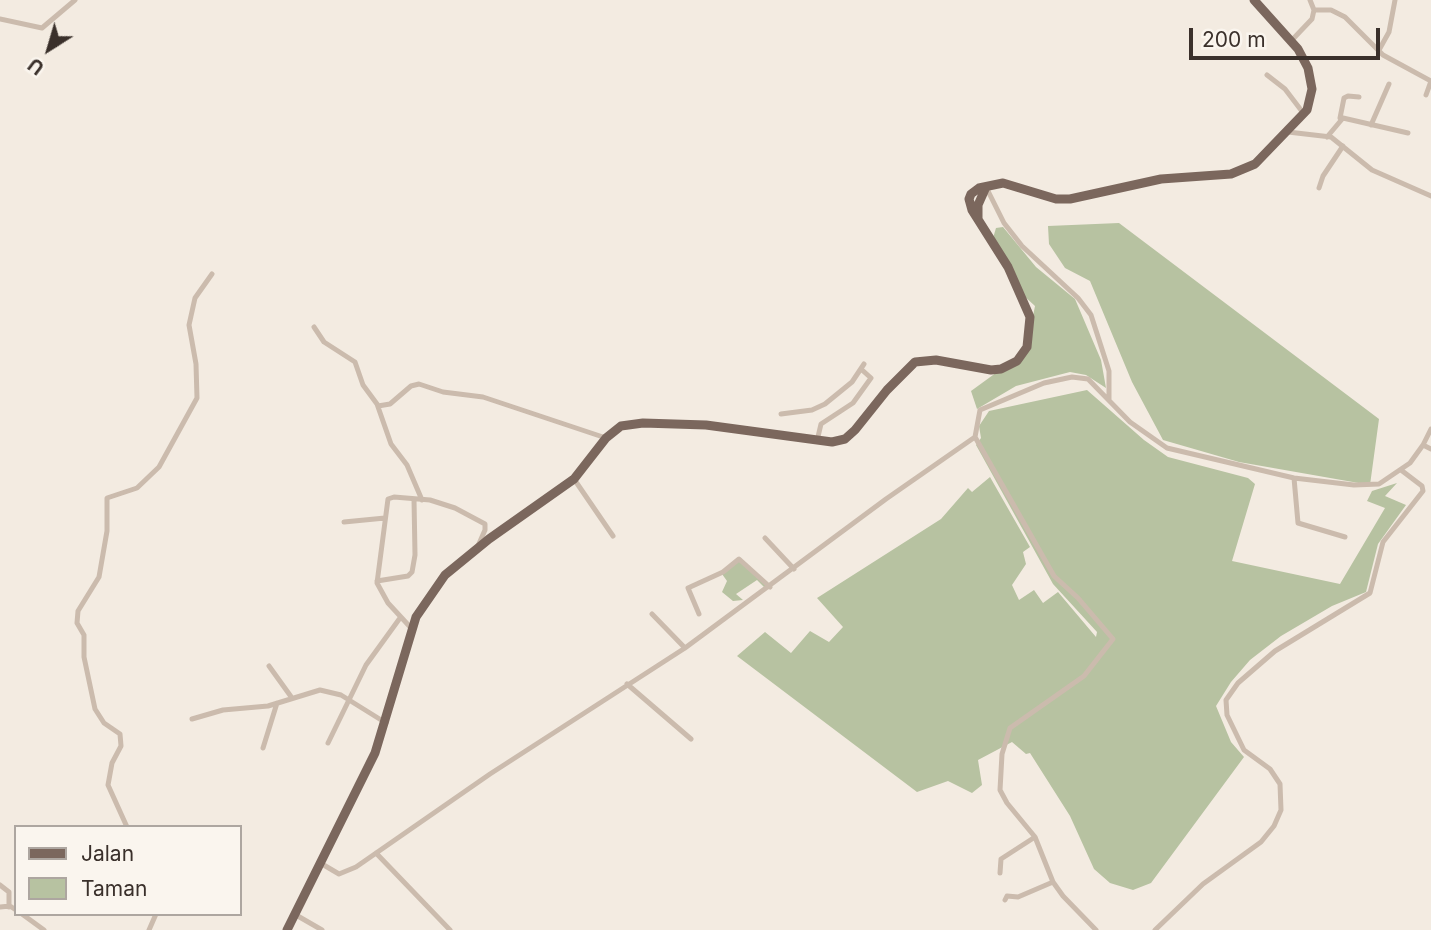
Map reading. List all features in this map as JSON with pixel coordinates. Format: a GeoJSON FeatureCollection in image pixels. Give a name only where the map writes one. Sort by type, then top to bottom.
{"type":"FeatureCollection","features":[{"type":"Feature","properties":{"kind":"main road"},"geometry":{"type":"LineString","coordinates":[[287,930],[375,753],[412,629],[431,591],[478,547],[574,479],[606,438],[625,425],[674,423],[754,429],[832,442],[850,435],[894,381],[915,362],[936,360],[1001,369],[1023,355],[1030,337],[1030,317],[1008,267],[978,219],[978,205],[986,187],[996,183],[1011,184],[1046,196],[1070,199],[1161,179],[1231,174],[1255,164],[1304,114],[1311,100],[1312,84],[1303,57],[1292,40],[1254,0]]}},
{"type":"Feature","properties":{"kind":"street"},"geometry":{"type":"LineString","coordinates":[[0,19],[42,28],[75,0]]}},
{"type":"Feature","properties":{"kind":"street"},"geometry":{"type":"LineString","coordinates":[[1292,40],[1306,27],[1314,10],[1310,0]]}},
{"type":"Feature","properties":{"kind":"street"},"geometry":{"type":"LineString","coordinates":[[1379,50],[1390,32],[1395,0]]}},
{"type":"Feature","properties":{"kind":"street"},"geometry":{"type":"LineString","coordinates":[[1314,10],[1331,10],[1345,17],[1379,50],[1431,81],[1426,95]]}},
{"type":"Feature","properties":{"kind":"street"},"geometry":{"type":"LineString","coordinates":[[1267,75],[1285,89],[1304,114]]}},
{"type":"Feature","properties":{"kind":"street"},"geometry":{"type":"LineString","coordinates":[[1371,125],[1389,84]]}},
{"type":"Feature","properties":{"kind":"street"},"geometry":{"type":"LineString","coordinates":[[1327,137],[1340,118],[1344,99],[1348,96],[1359,97]]}},
{"type":"Feature","properties":{"kind":"street"},"geometry":{"type":"LineString","coordinates":[[1340,118],[1408,133]]}},
{"type":"Feature","properties":{"kind":"street"},"geometry":{"type":"LineString","coordinates":[[1288,132],[1327,137],[1343,146],[1372,170],[1431,196]]}},
{"type":"Feature","properties":{"kind":"street"},"geometry":{"type":"LineString","coordinates":[[1319,188],[1323,176],[1343,146]]}},
{"type":"Feature","properties":{"kind":"street"},"geometry":{"type":"LineString","coordinates":[[986,187],[992,203],[1022,246],[1078,298],[1091,315],[1109,371],[1109,399]]}},
{"type":"Feature","properties":{"kind":"street"},"geometry":{"type":"LineString","coordinates":[[126,825],[108,785],[112,763],[121,746],[120,734],[104,723],[95,709],[84,657],[84,635],[77,623],[78,611],[99,577],[107,531],[107,498],[137,488],[159,467],[197,398],[196,364],[190,325],[195,298],[212,274]]}},
{"type":"Feature","properties":{"kind":"street"},"geometry":{"type":"LineString","coordinates":[[314,327],[324,342],[355,362],[363,385],[378,406],[391,444],[407,465],[422,500]]}},
{"type":"Feature","properties":{"kind":"street"},"geometry":{"type":"LineString","coordinates":[[781,414],[812,410],[825,404],[852,382],[862,366],[871,378],[853,402],[821,424],[817,441]]}},
{"type":"Feature","properties":{"kind":"street"},"geometry":{"type":"LineString","coordinates":[[1096,930],[1073,909],[1053,882],[1035,838],[1000,790],[1006,736],[1010,728],[1084,676],[1113,639],[1078,598],[1054,576],[975,437],[980,410],[1044,383],[1080,377],[1088,379],[1130,422],[1167,448],[1294,478],[1370,485],[1401,470],[1423,445],[1431,429]]}},
{"type":"Feature","properties":{"kind":"street"},"geometry":{"type":"LineString","coordinates":[[378,406],[390,404],[411,386],[419,384],[443,392],[483,397],[606,438]]}},
{"type":"Feature","properties":{"kind":"street"},"geometry":{"type":"LineString","coordinates":[[322,864],[343,874],[376,853],[685,648],[886,499],[975,437]]}},
{"type":"Feature","properties":{"kind":"street"},"geometry":{"type":"LineString","coordinates":[[1423,445],[1431,449]]}},
{"type":"Feature","properties":{"kind":"street"},"geometry":{"type":"LineString","coordinates":[[1155,930],[1203,884],[1261,842],[1274,826],[1281,810],[1280,784],[1270,769],[1244,750],[1227,715],[1226,700],[1238,683],[1275,651],[1370,593],[1383,542],[1423,491],[1422,486],[1401,470]]}},
{"type":"Feature","properties":{"kind":"street"},"geometry":{"type":"LineString","coordinates":[[1294,478],[1298,523],[1345,537]]}},
{"type":"Feature","properties":{"kind":"street"},"geometry":{"type":"LineString","coordinates":[[574,479],[613,536]]}},
{"type":"Feature","properties":{"kind":"street"},"geometry":{"type":"LineString","coordinates":[[412,629],[388,603],[377,581],[390,498],[422,500],[450,506],[483,523],[485,530],[478,547]]}},
{"type":"Feature","properties":{"kind":"street"},"geometry":{"type":"LineString","coordinates":[[377,581],[408,576],[412,572],[415,555],[414,499]]}},
{"type":"Feature","properties":{"kind":"street"},"geometry":{"type":"LineString","coordinates":[[344,522],[385,518]]}},
{"type":"Feature","properties":{"kind":"street"},"geometry":{"type":"LineString","coordinates":[[765,538],[794,569]]}},
{"type":"Feature","properties":{"kind":"street"},"geometry":{"type":"LineString","coordinates":[[699,614],[688,588],[723,572],[739,559],[770,587]]}},
{"type":"Feature","properties":{"kind":"street"},"geometry":{"type":"LineString","coordinates":[[652,614],[685,648]]}},
{"type":"Feature","properties":{"kind":"street"},"geometry":{"type":"LineString","coordinates":[[328,743],[366,665],[400,618]]}},
{"type":"Feature","properties":{"kind":"street"},"geometry":{"type":"LineString","coordinates":[[269,666],[292,698]]}},
{"type":"Feature","properties":{"kind":"street"},"geometry":{"type":"LineString","coordinates":[[627,684],[691,739]]}},
{"type":"Feature","properties":{"kind":"street"},"geometry":{"type":"LineString","coordinates":[[192,719],[224,710],[277,704],[320,690],[334,692],[349,699],[386,723]]}},
{"type":"Feature","properties":{"kind":"street"},"geometry":{"type":"LineString","coordinates":[[263,748],[277,704]]}},
{"type":"Feature","properties":{"kind":"street"},"geometry":{"type":"LineString","coordinates":[[1000,873],[1001,859],[1035,838]]}},
{"type":"Feature","properties":{"kind":"street"},"geometry":{"type":"LineString","coordinates":[[376,853],[450,930]]}},
{"type":"Feature","properties":{"kind":"street"},"geometry":{"type":"LineString","coordinates":[[1005,900],[1007,896],[1018,897],[1053,882]]}},
{"type":"Feature","properties":{"kind":"street"},"geometry":{"type":"LineString","coordinates":[[0,885],[9,891],[5,906]]}},
{"type":"Feature","properties":{"kind":"street"},"geometry":{"type":"LineString","coordinates":[[296,915],[322,930]]}},
{"type":"Feature","properties":{"kind":"street"},"geometry":{"type":"LineString","coordinates":[[25,916],[44,930]]}},
{"type":"Feature","properties":{"kind":"green space"},"geometry":{"type":"Polygon","coordinates":[[[1119,223],[1379,419],[1370,485],[1239,462],[1163,440],[1132,382],[1090,281],[1065,268],[1049,244],[1048,226],[1119,223]]]}},
{"type":"Feature","properties":{"kind":"green space"},"geometry":{"type":"Polygon","coordinates":[[[1003,227],[1036,267],[1075,299],[1101,360],[1106,388],[1086,375],[1070,372],[1016,386],[977,409],[971,391],[1026,351],[1035,306],[1022,294],[993,238],[996,228],[1003,227]]]}},
{"type":"Feature","properties":{"kind":"green space"},"geometry":{"type":"Polygon","coordinates":[[[1087,390],[1144,440],[1168,457],[1248,478],[1255,484],[1232,561],[1340,584],[1385,508],[1367,501],[1372,491],[1397,483],[1385,496],[1406,505],[1378,544],[1366,592],[1332,606],[1281,636],[1250,660],[1231,682],[1216,706],[1231,742],[1244,757],[1151,883],[1133,890],[1110,883],[1094,869],[1070,816],[1030,753],[1026,754],[1012,742],[978,760],[982,785],[972,793],[948,781],[917,792],[737,656],[765,632],[791,653],[810,631],[829,642],[843,627],[817,598],[941,519],[968,488],[972,492],[990,477],[1030,547],[1023,552],[1026,564],[1012,585],[1019,600],[1034,590],[1043,603],[1058,592],[1096,637],[1097,632],[1053,584],[976,445],[981,438],[979,426],[989,411],[1087,390]]]}},
{"type":"Feature","properties":{"kind":"green space"},"geometry":{"type":"Polygon","coordinates":[[[739,561],[768,587],[765,588],[757,580],[736,594],[743,600],[733,601],[722,592],[727,581],[722,574],[739,561]]]}}]}
